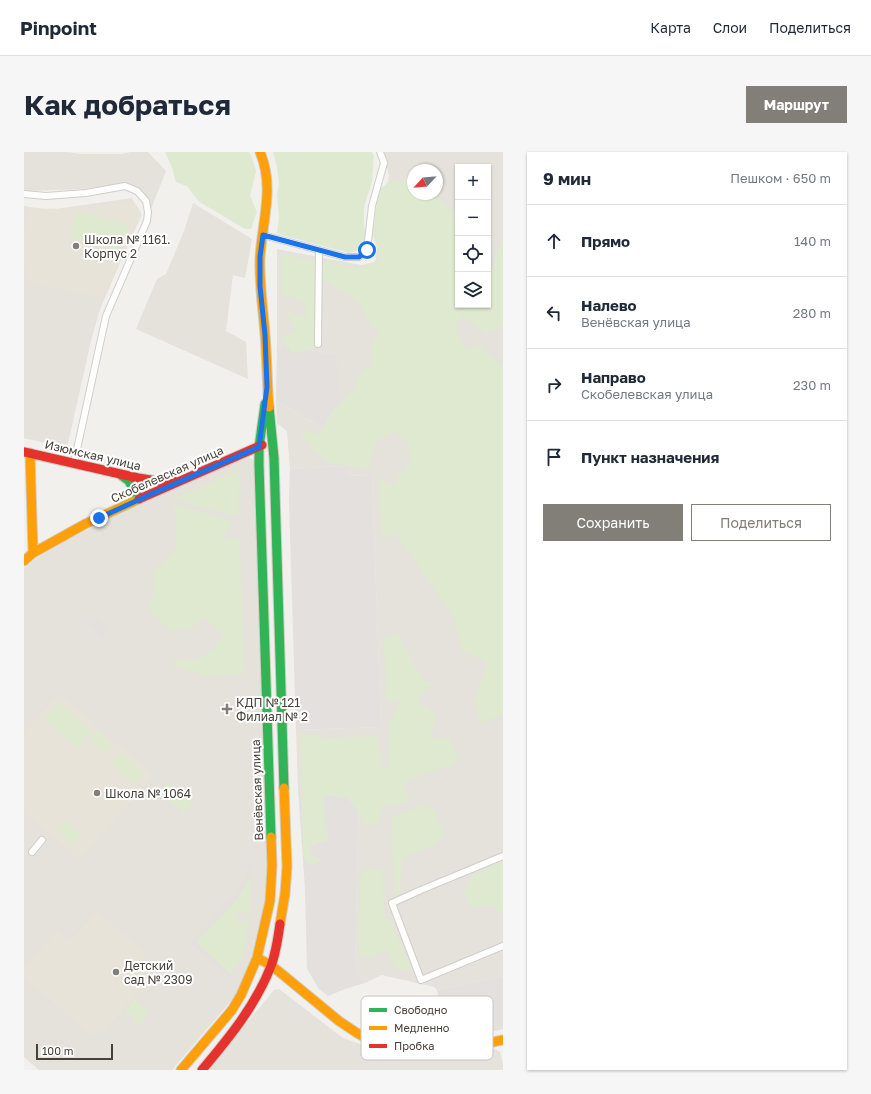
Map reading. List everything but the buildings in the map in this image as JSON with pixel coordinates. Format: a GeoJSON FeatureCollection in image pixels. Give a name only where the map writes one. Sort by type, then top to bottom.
{"type":"FeatureCollection","features":[{"type":"Feature","properties":{"kind":"street","name":"Венёвская улица"},"geometry":{"type":"LineString","coordinates":[[202,1070],[237,1026],[254,1000],[271,965],[283,912],[286,889],[287,867],[274,458],[267,387],[265,335],[260,286],[260,257],[268,183],[260,152]]}},
{"type":"Feature","properties":{"kind":"street"},"geometry":{"type":"LineString","coordinates":[[263,235],[345,257],[359,257],[367,250],[372,206],[384,163],[380,152]]}},
{"type":"Feature","properties":{"kind":"street"},"geometry":{"type":"LineString","coordinates":[[24,194],[46,196],[86,193],[125,186],[137,191],[146,200],[148,212],[147,221],[106,316],[74,463]]}},
{"type":"Feature","properties":{"kind":"street"},"geometry":{"type":"LineString","coordinates":[[318,344],[319,250]]}},
{"type":"Feature","properties":{"kind":"street","name":"Венёвская улица"},"geometry":{"type":"LineString","coordinates":[[181,1070],[232,1010],[241,995],[257,958],[270,901],[272,866],[259,465],[259,447],[267,387]]}},
{"type":"Feature","properties":{"kind":"street","name":"Скобелевская улица"},"geometry":{"type":"LineString","coordinates":[[24,561],[33,553],[85,524],[259,447],[266,443],[272,436]]}},
{"type":"Feature","properties":{"kind":"street"},"geometry":{"type":"LineString","coordinates":[[259,447],[265,447],[271,450],[274,458]]}},
{"type":"Feature","properties":{"kind":"street"},"geometry":{"type":"LineString","coordinates":[[27,453],[33,553]]}},
{"type":"Feature","properties":{"kind":"street","name":"Изюмская улица"},"geometry":{"type":"LineString","coordinates":[[27,453],[138,478],[163,482],[182,480]]}},
{"type":"Feature","properties":{"kind":"street"},"geometry":{"type":"LineString","coordinates":[[241,454],[252,456],[257,460],[259,465]]}},
{"type":"Feature","properties":{"kind":"street"},"geometry":{"type":"LineString","coordinates":[[120,474],[129,481],[139,499]]}},
{"type":"Feature","properties":{"kind":"street"},"geometry":{"type":"LineString","coordinates":[[266,688],[272,692],[275,692],[281,688]]}},
{"type":"Feature","properties":{"kind":"street"},"geometry":{"type":"LineString","coordinates":[[267,730],[274,725],[279,725],[282,728]]}},
{"type":"Feature","properties":{"kind":"street"},"geometry":{"type":"LineString","coordinates":[[32,852],[42,840]]}},
{"type":"Feature","properties":{"kind":"street"},"geometry":{"type":"LineString","coordinates":[[503,856],[392,903],[421,980],[503,946]]}},
{"type":"Feature","properties":{"kind":"street"},"geometry":{"type":"LineString","coordinates":[[257,958],[271,965],[339,1021],[361,1035]]}},
{"type":"Feature","properties":{"kind":"street"},"geometry":{"type":"LineString","coordinates":[[493,1043],[503,1041]]}},
{"type":"Feature","properties":{"kind":"shaded area"},"geometry":{"type":"Polygon","coordinates":[[[24,152],[122,154],[131,152],[148,152],[166,171],[151,209],[143,191],[129,183],[81,189],[24,190],[24,152]]]}},
{"type":"Feature","properties":{"kind":"shaded area"},"geometry":{"type":"Polygon","coordinates":[[[382,152],[503,152],[503,976],[437,990],[434,987],[382,975],[365,983],[355,967],[359,791],[298,790],[296,730],[381,727],[372,475],[346,476],[346,466],[290,469],[287,431],[277,423],[276,401],[340,438],[335,354],[277,345],[277,249],[361,265],[375,262],[389,175],[382,152]]]}},
{"type":"Feature","properties":{"kind":"shaded area"},"geometry":{"type":"Polygon","coordinates":[[[132,198],[140,217],[100,309],[91,341],[67,448],[24,438],[24,206],[49,210],[132,198]]]}},
{"type":"Feature","properties":{"kind":"shaded area","name":"Школа № 1161. Корпус 2"},"geometry":{"type":"Polygon","coordinates":[[[132,200],[141,213],[141,217],[103,298],[27,282],[28,271],[24,258],[24,233],[30,208],[58,209],[92,207],[132,200]]]}},
{"type":"Feature","properties":{"kind":"shaded area"},"geometry":{"type":"Polygon","coordinates":[[[193,203],[252,239],[245,278],[233,275],[226,331],[246,342],[248,379],[136,329],[157,279],[166,274],[184,231],[193,203]]]}},
{"type":"Feature","properties":{"kind":"shaded area"},"geometry":{"type":"Polygon","coordinates":[[[277,345],[335,354],[337,366],[340,438],[276,401],[277,345]]]}},
{"type":"Feature","properties":{"kind":"shaded area"},"geometry":{"type":"Polygon","coordinates":[[[249,457],[255,462],[268,873],[266,900],[253,954],[241,989],[172,1070],[39,1070],[24,1057],[24,568],[62,542],[132,508],[249,457]]]}},
{"type":"Feature","properties":{"kind":"shaded area"},"geometry":{"type":"Polygon","coordinates":[[[346,466],[347,476],[372,475],[381,727],[296,730],[289,500],[290,469],[346,466]]]}},
{"type":"Feature","properties":{"kind":"shaded area"},"geometry":{"type":"Polygon","coordinates":[[[93,616],[108,630],[103,637],[86,623],[93,616]]]}},
{"type":"Feature","properties":{"kind":"shaded area"},"geometry":{"type":"Polygon","coordinates":[[[59,693],[154,775],[80,860],[24,813],[24,732],[59,693]]]}},
{"type":"Feature","properties":{"kind":"shaded area"},"geometry":{"type":"Polygon","coordinates":[[[298,790],[359,791],[355,967],[365,983],[328,996],[319,989],[307,969],[305,889],[298,790]]]}},
{"type":"Feature","properties":{"kind":"shaded area"},"geometry":{"type":"Polygon","coordinates":[[[247,866],[252,866],[251,875],[238,898],[197,942],[231,974],[229,977],[191,943],[237,892],[247,876],[247,866]]]}},
{"type":"Feature","properties":{"kind":"shaded area","name":"Детский сад № 2309"},"geometry":{"type":"Polygon","coordinates":[[[97,910],[148,954],[139,966],[151,978],[107,1029],[90,1036],[24,978],[24,968],[57,930],[70,941],[97,910]]]}},
{"type":"Feature","properties":{"kind":"shaded area"},"geometry":{"type":"Polygon","coordinates":[[[503,976],[503,1029],[493,1031],[493,996],[438,996],[437,990],[503,976]]]}},
{"type":"Feature","properties":{"kind":"shaded area"},"geometry":{"type":"Polygon","coordinates":[[[279,989],[343,1038],[361,1044],[361,1060],[493,1060],[494,1049],[500,1052],[503,1070],[208,1070],[274,990],[279,989]]]}},
{"type":"Feature","properties":{"kind":"green space"},"geometry":{"type":"Polygon","coordinates":[[[165,152],[248,152],[251,155],[256,171],[250,196],[257,212],[251,229],[245,229],[198,201],[187,186],[176,182],[173,170],[165,152]]]}},
{"type":"Feature","properties":{"kind":"green space"},"geometry":{"type":"Polygon","coordinates":[[[273,152],[372,152],[374,156],[372,181],[364,207],[364,242],[360,248],[349,253],[277,233],[279,217],[277,195],[279,184],[273,152]]]}},
{"type":"Feature","properties":{"kind":"green space"},"geometry":{"type":"Polygon","coordinates":[[[391,180],[407,181],[407,200],[440,200],[455,212],[455,308],[491,308],[491,274],[501,240],[503,243],[503,327],[486,334],[463,316],[455,327],[465,349],[479,346],[503,367],[503,715],[480,723],[475,700],[487,662],[462,651],[454,617],[396,534],[382,539],[378,477],[394,487],[394,480],[411,463],[408,445],[395,431],[377,440],[369,469],[329,463],[312,449],[298,429],[319,434],[334,409],[356,388],[357,377],[372,363],[372,339],[378,338],[377,328],[371,328],[364,310],[350,296],[337,289],[321,277],[320,345],[293,354],[280,336],[296,332],[285,310],[306,318],[304,302],[281,294],[281,254],[361,268],[380,259],[373,235],[378,191],[391,180]]]}},
{"type":"Feature","properties":{"kind":"green space"},"geometry":{"type":"Polygon","coordinates":[[[77,211],[128,224],[121,251],[70,238],[77,211]]]}},
{"type":"Feature","properties":{"kind":"green space"},"geometry":{"type":"Polygon","coordinates":[[[240,469],[239,515],[231,515],[174,499],[240,469]]]}},
{"type":"Feature","properties":{"kind":"green space"},"geometry":{"type":"Polygon","coordinates":[[[174,504],[231,521],[232,527],[228,527],[228,532],[224,533],[225,539],[240,538],[244,674],[205,676],[173,666],[174,660],[197,660],[214,648],[223,634],[203,617],[190,630],[169,630],[147,607],[155,592],[152,573],[177,549],[174,504]]]}},
{"type":"Feature","properties":{"kind":"green space"},"geometry":{"type":"Polygon","coordinates":[[[395,634],[399,636],[425,682],[436,682],[419,696],[420,707],[425,705],[436,715],[430,739],[451,738],[458,758],[452,766],[423,773],[403,785],[409,800],[397,806],[382,807],[378,824],[366,824],[347,797],[323,796],[328,840],[310,846],[310,856],[323,859],[309,866],[303,855],[300,733],[320,736],[323,741],[327,738],[377,736],[383,768],[389,767],[389,725],[401,701],[386,701],[384,639],[395,634]]]}},
{"type":"Feature","properties":{"kind":"green space"},"geometry":{"type":"Polygon","coordinates":[[[59,702],[92,732],[77,749],[44,718],[59,702]]]}},
{"type":"Feature","properties":{"kind":"green space"},"geometry":{"type":"Polygon","coordinates":[[[98,730],[113,744],[104,754],[89,740],[98,730]]]}},
{"type":"Feature","properties":{"kind":"green space"},"geometry":{"type":"Polygon","coordinates":[[[121,752],[144,773],[134,784],[111,763],[121,752]]]}},
{"type":"Feature","properties":{"kind":"green space"},"geometry":{"type":"Polygon","coordinates":[[[168,781],[193,802],[184,813],[159,793],[168,781]]]}},
{"type":"Feature","properties":{"kind":"green space"},"geometry":{"type":"Polygon","coordinates":[[[423,805],[436,811],[445,836],[438,843],[402,859],[400,891],[394,895],[391,818],[423,805]]]}},
{"type":"Feature","properties":{"kind":"green space"},"geometry":{"type":"Polygon","coordinates":[[[66,821],[82,835],[73,845],[58,831],[66,821]]]}},
{"type":"Feature","properties":{"kind":"green space"},"geometry":{"type":"Polygon","coordinates":[[[503,861],[503,913],[500,913],[493,906],[471,907],[464,892],[472,875],[503,861]]]}},
{"type":"Feature","properties":{"kind":"green space"},"geometry":{"type":"Polygon","coordinates":[[[382,868],[385,918],[393,925],[410,967],[407,971],[396,968],[385,949],[374,958],[360,956],[358,940],[361,870],[382,868]]]}},
{"type":"Feature","properties":{"kind":"green space"},"geometry":{"type":"Polygon","coordinates":[[[251,875],[250,912],[248,914],[240,911],[234,918],[243,923],[250,914],[242,959],[231,974],[196,942],[238,899],[251,875]]]}},
{"type":"Feature","properties":{"kind":"green space"},"geometry":{"type":"Polygon","coordinates":[[[135,999],[149,1013],[139,1025],[125,1011],[135,999]]]}},
{"type":"Feature","properties":{"kind":"traffic: fast"},"geometry":{"type":"LineString","coordinates":[[265,404],[259,447],[259,465],[271,837]]}},
{"type":"Feature","properties":{"kind":"traffic: fast"},"geometry":{"type":"LineString","coordinates":[[269,407],[274,458],[284,788]]}},
{"type":"Feature","properties":{"kind":"traffic: fast"},"geometry":{"type":"LineString","coordinates":[[121,475],[129,481],[139,499]]}},
{"type":"Feature","properties":{"kind":"traffic: slow"},"geometry":{"type":"LineString","coordinates":[[260,152],[267,179],[260,267],[269,407]]}},
{"type":"Feature","properties":{"kind":"traffic: slow"},"geometry":{"type":"LineString","coordinates":[[30,453],[33,553]]}},
{"type":"Feature","properties":{"kind":"traffic: slow"},"geometry":{"type":"LineString","coordinates":[[24,561],[33,553],[85,524],[139,499]]}},
{"type":"Feature","properties":{"kind":"traffic: slow"},"geometry":{"type":"LineString","coordinates":[[280,924],[285,894],[287,867],[284,788]]}},
{"type":"Feature","properties":{"kind":"traffic: slow"},"geometry":{"type":"LineString","coordinates":[[181,1070],[232,1010],[241,995],[257,958],[270,901],[272,866],[271,837]]}},
{"type":"Feature","properties":{"kind":"traffic: slow"},"geometry":{"type":"LineString","coordinates":[[257,958],[271,965],[339,1021],[361,1035]]}},
{"type":"Feature","properties":{"kind":"traffic: slow"},"geometry":{"type":"LineString","coordinates":[[493,1042],[503,1040]]}},
{"type":"Feature","properties":{"kind":"traffic: jam"},"geometry":{"type":"LineString","coordinates":[[139,499],[262,445]]}},
{"type":"Feature","properties":{"kind":"traffic: jam"},"geometry":{"type":"LineString","coordinates":[[24,452],[138,478],[163,482],[174,481]]}},
{"type":"Feature","properties":{"kind":"traffic: jam"},"geometry":{"type":"LineString","coordinates":[[202,1070],[241,1021],[258,994],[273,961],[280,924]]}},
{"type":"Feature","properties":{"kind":"place","name":"Школа № 1161. Корпус 2"},"geometry":{"type":"Point","coordinates":[76,246]}},
{"type":"Feature","properties":{"kind":"place","name":"КДП № 121 Филиал № 2"},"geometry":{"type":"Point","coordinates":[227,709]}},
{"type":"Feature","properties":{"kind":"place","name":"Школа № 1064"},"geometry":{"type":"Point","coordinates":[97,793]}},
{"type":"Feature","properties":{"kind":"place","name":"Детский сад № 2309"},"geometry":{"type":"Point","coordinates":[116,972]}},
{"type":"Feature","properties":{"kind":"route"},"geometry":{"type":"LineString","coordinates":[[99,518],[259,447],[267,387],[265,335],[260,286],[260,257],[263,235],[269,238],[345,257],[359,257],[367,250]]}}]}
